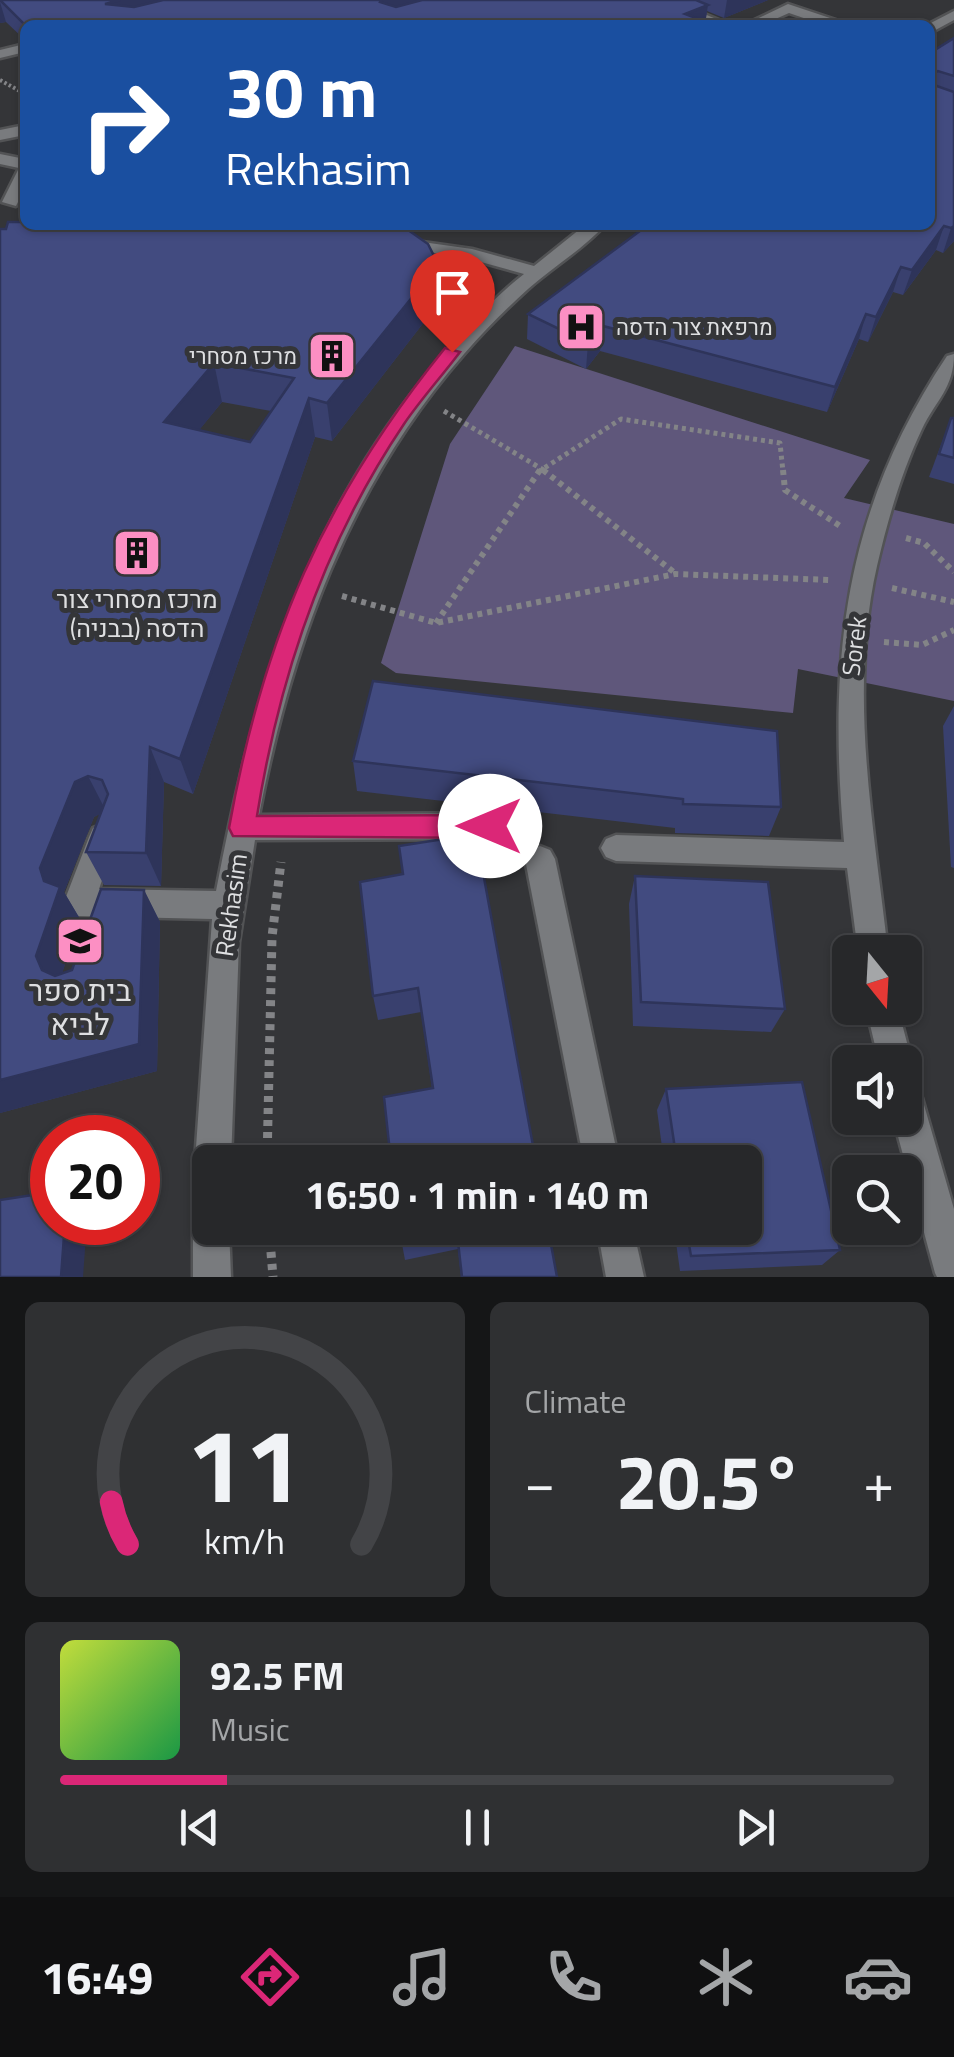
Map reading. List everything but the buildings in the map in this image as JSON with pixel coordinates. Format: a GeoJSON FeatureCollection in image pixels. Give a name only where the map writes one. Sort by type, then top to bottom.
{"type":"FeatureCollection","features":[{"type":"Feature","properties":{"kind":"street"},"geometry":{"type":"LineString","coordinates":[[658,0],[709,20]]}},
{"type":"Feature","properties":{"kind":"street"},"geometry":{"type":"LineString","coordinates":[[762,20],[788,8],[823,20]]}},
{"type":"Feature","properties":{"kind":"street"},"geometry":{"type":"LineString","coordinates":[[699,20],[704,18]]}},
{"type":"Feature","properties":{"kind":"street"},"geometry":{"type":"LineString","coordinates":[[10,202],[20,181]]}},
{"type":"Feature","properties":{"kind":"street","name":"Rekhasim"},"geometry":{"type":"LineString","coordinates":[[215,1145],[230,905],[255,751],[296,612],[345,504],[397,420],[452,352],[535,272],[590,230]]}},
{"type":"Feature","properties":{"kind":"street"},"geometry":{"type":"LineString","coordinates":[[388,241],[472,254],[535,272]]}},
{"type":"Feature","properties":{"kind":"street","name":"Sorek"},"geometry":{"type":"LineString","coordinates":[[871,935],[858,855],[848,695],[862,582],[872,530],[895,462],[933,388],[954,360]]}},
{"type":"Feature","properties":{"kind":"street"},"geometry":{"type":"LineString","coordinates":[[242,828],[490,826]]}},
{"type":"Feature","properties":{"kind":"street"},"geometry":{"type":"LineString","coordinates":[[107,827],[79,902],[230,905]]}},
{"type":"Feature","properties":{"kind":"street"},"geometry":{"type":"LineString","coordinates":[[616,848],[858,855]]}},
{"type":"Feature","properties":{"kind":"street"},"geometry":{"type":"LineString","coordinates":[[540,859],[599,1145]]}},
{"type":"Feature","properties":{"kind":"street"},"geometry":{"type":"LineString","coordinates":[[94,936],[105,902]]}},
{"type":"Feature","properties":{"kind":"street"},"geometry":{"type":"LineString","coordinates":[[915,1135],[954,1273]]}},
{"type":"Feature","properties":{"kind":"street"},"geometry":{"type":"LineString","coordinates":[[212,1245],[212,1277]]}},
{"type":"Feature","properties":{"kind":"street"},"geometry":{"type":"LineString","coordinates":[[618,1245],[625,1277]]}},
{"type":"Feature","properties":{"kind":"path"},"geometry":{"type":"LineString","coordinates":[[434,418],[450,397]]}},
{"type":"Feature","properties":{"kind":"path"},"geometry":{"type":"LineString","coordinates":[[440,409],[541,468],[676,574]]}},
{"type":"Feature","properties":{"kind":"path"},"geometry":{"type":"LineString","coordinates":[[436,624],[541,468],[621,419],[780,444],[784,490],[857,536],[872,530],[924,542],[954,572]]}},
{"type":"Feature","properties":{"kind":"path"},"geometry":{"type":"LineString","coordinates":[[341,596],[436,624],[676,574],[862,582],[954,602]]}},
{"type":"Feature","properties":{"kind":"path"},"geometry":{"type":"LineString","coordinates":[[337,606],[348,579]]}},
{"type":"Feature","properties":{"kind":"path"},"geometry":{"type":"LineString","coordinates":[[855,639],[922,646],[954,630]]}},
{"type":"Feature","properties":{"kind":"path"},"geometry":{"type":"LineString","coordinates":[[267,1145],[272,937],[286,828]]}},
{"type":"Feature","properties":{"kind":"path"},"geometry":{"type":"LineString","coordinates":[[270,1245],[273,1277]]}},
{"type":"Feature","properties":{"kind":"shaded area"},"geometry":{"type":"Polygon","coordinates":[[[515,346],[870,460],[844,498],[954,524],[954,701],[798,669],[793,713],[396,673],[381,663],[450,444],[515,346]]]}},
{"type":"Feature","properties":{"kind":"place","name":"מרפאת צור הדסה"},"geometry":{"type":"Point","coordinates":[581,327]}},
{"type":"Feature","properties":{"kind":"place","name":"מרכז מסחרי"},"geometry":{"type":"Point","coordinates":[332,356]}},
{"type":"Feature","properties":{"kind":"place","name":"מרכז מסחרי צור הדסה (בבניה)"},"geometry":{"type":"Point","coordinates":[137,553]}},
{"type":"Feature","properties":{"kind":"place","name":"בית ספר לביא"},"geometry":{"type":"Point","coordinates":[80,941]}},
{"type":"Feature","properties":{"kind":"route"},"geometry":{"type":"LineString","coordinates":[[452,352],[397,420],[345,504],[296,612],[255,751],[242,828],[490,826]]}}]}
